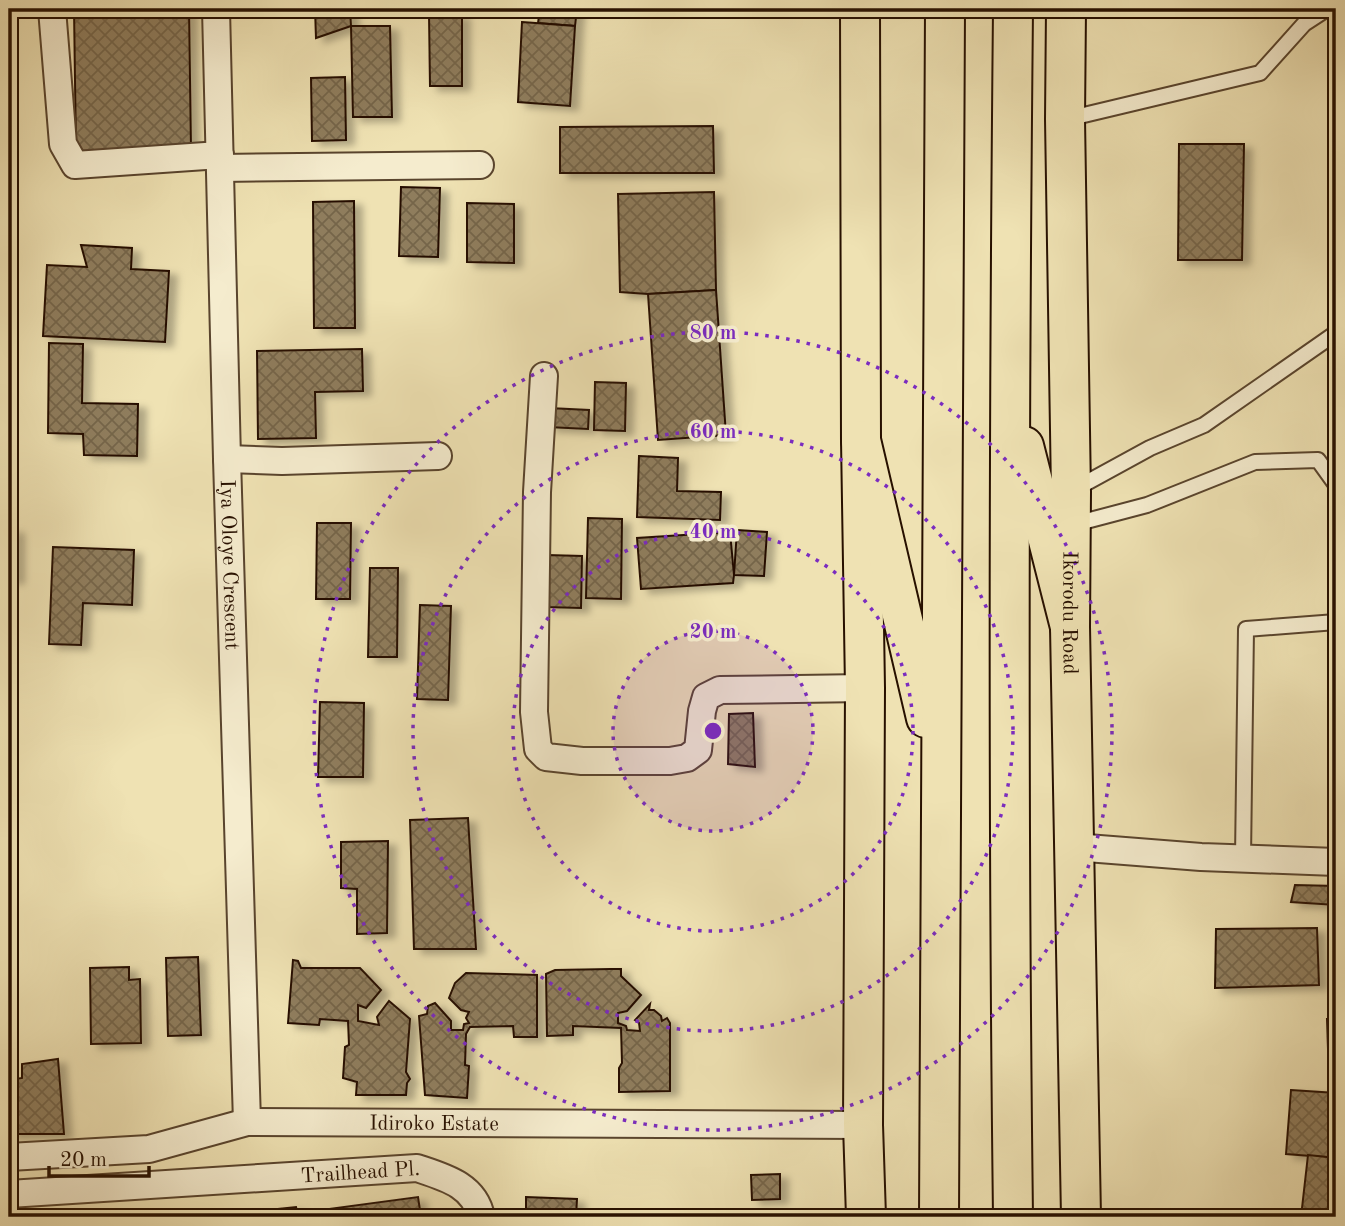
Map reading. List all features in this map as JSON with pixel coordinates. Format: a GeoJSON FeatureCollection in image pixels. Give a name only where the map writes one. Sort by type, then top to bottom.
{"type":"FeatureCollection","features":[{"type":"Feature","properties":{"kind":"main road"},"geometry":{"type":"LineString","coordinates":[[860,9],[865,688],[863,1125],[866,1217]]}},
{"type":"Feature","properties":{"kind":"main road"},"geometry":{"type":"LineString","coordinates":[[939,1217],[945,9]]}},
{"type":"Feature","properties":{"kind":"main road"},"geometry":{"type":"LineString","coordinates":[[1013,9],[1009,388],[1013,1217]]}},
{"type":"Feature","properties":{"kind":"main road","name":"Ikorodu Road"},"geometry":{"type":"LineString","coordinates":[[1066,9],[1070,627],[1081,1217]]}},
{"type":"Feature","properties":{"kind":"main road"},"geometry":{"type":"LineString","coordinates":[[1009,388],[1070,627]]}},
{"type":"Feature","properties":{"kind":"main road"},"geometry":{"type":"LineString","coordinates":[[862,440],[940,778]]}},
{"type":"Feature","properties":{"kind":"street"},"geometry":{"type":"LineString","coordinates":[[52,9],[63,144],[75,165],[220,161],[480,165]]}},
{"type":"Feature","properties":{"kind":"street","name":"Iya Oloye Crescent"},"geometry":{"type":"LineString","coordinates":[[216,9],[247,1122]]}},
{"type":"Feature","properties":{"kind":"street"},"geometry":{"type":"LineString","coordinates":[[544,376],[537,492],[534,712],[538,750],[546,757],[583,761],[670,761],[687,758],[698,750],[706,697],[720,690],[865,688]]}},
{"type":"Feature","properties":{"kind":"street"},"geometry":{"type":"LineString","coordinates":[[227,458],[282,461],[438,456]]}},
{"type":"Feature","properties":{"kind":"street"},"geometry":{"type":"LineString","coordinates":[[1074,847],[1336,862]]}},
{"type":"Feature","properties":{"kind":"street","name":"Idiroko Estate"},"geometry":{"type":"LineString","coordinates":[[9,1157],[149,1149],[247,1122],[863,1125]]}},
{"type":"Feature","properties":{"kind":"street","name":"Trailhead Pl."},"geometry":{"type":"LineString","coordinates":[[9,1195],[417,1168],[458,1182],[479,1206],[481,1217]]}},
{"type":"Feature","properties":{"kind":"lane"},"geometry":{"type":"LineString","coordinates":[[1065,119],[1260,74],[1304,24],[1326,9]]}},
{"type":"Feature","properties":{"kind":"lane"},"geometry":{"type":"LineString","coordinates":[[1070,509],[1150,448],[1203,425],[1336,334]]}},
{"type":"Feature","properties":{"kind":"lane"},"geometry":{"type":"LineString","coordinates":[[1070,509],[1147,505],[1255,462],[1318,460],[1336,485]]}},
{"type":"Feature","properties":{"kind":"lane"},"geometry":{"type":"LineString","coordinates":[[1244,858],[1246,629],[1336,622]]}},
{"type":"Feature","properties":{"kind":"building"},"geometry":{"type":"Polygon","coordinates":[[[74,9],[189,9],[191,149],[76,151],[74,9]]]}},
{"type":"Feature","properties":{"kind":"building"},"geometry":{"type":"Polygon","coordinates":[[[315,9],[350,9],[351,26],[316,38],[315,9]]]}},
{"type":"Feature","properties":{"kind":"building"},"geometry":{"type":"Polygon","coordinates":[[[540,9],[577,9],[575,26],[538,23],[540,9]]]}},
{"type":"Feature","properties":{"kind":"building"},"geometry":{"type":"Polygon","coordinates":[[[429,14],[462,14],[462,86],[430,86],[429,14]]]}},
{"type":"Feature","properties":{"kind":"building"},"geometry":{"type":"Polygon","coordinates":[[[522,22],[575,26],[570,106],[518,102],[522,22]]]}},
{"type":"Feature","properties":{"kind":"building"},"geometry":{"type":"Polygon","coordinates":[[[351,26],[390,26],[392,117],[353,117],[351,26]]]}},
{"type":"Feature","properties":{"kind":"building"},"geometry":{"type":"Polygon","coordinates":[[[345,77],[346,140],[312,141],[311,78],[345,77]]]}},
{"type":"Feature","properties":{"kind":"building"},"geometry":{"type":"Polygon","coordinates":[[[713,126],[714,173],[560,173],[560,127],[713,126]]]}},
{"type":"Feature","properties":{"kind":"building"},"geometry":{"type":"Polygon","coordinates":[[[1179,144],[1244,144],[1242,260],[1178,260],[1179,144]]]}},
{"type":"Feature","properties":{"kind":"building"},"geometry":{"type":"Polygon","coordinates":[[[401,187],[440,188],[438,257],[399,256],[401,187]]]}},
{"type":"Feature","properties":{"kind":"building"},"geometry":{"type":"Polygon","coordinates":[[[714,192],[716,290],[648,294],[620,292],[618,194],[714,192]]]}},
{"type":"Feature","properties":{"kind":"building"},"geometry":{"type":"Polygon","coordinates":[[[354,201],[355,328],[314,328],[313,202],[354,201]]]}},
{"type":"Feature","properties":{"kind":"building"},"geometry":{"type":"Polygon","coordinates":[[[467,203],[514,204],[514,263],[467,262],[467,203]]]}},
{"type":"Feature","properties":{"kind":"building"},"geometry":{"type":"Polygon","coordinates":[[[81,245],[132,248],[131,269],[169,271],[165,342],[43,336],[47,265],[87,267],[81,245]]]}},
{"type":"Feature","properties":{"kind":"building"},"geometry":{"type":"Polygon","coordinates":[[[716,290],[726,435],[658,440],[648,294],[716,290]]]}},
{"type":"Feature","properties":{"kind":"building"},"geometry":{"type":"Polygon","coordinates":[[[49,343],[83,344],[82,403],[138,404],[137,456],[84,455],[83,434],[48,433],[49,343]]]}},
{"type":"Feature","properties":{"kind":"building"},"geometry":{"type":"Polygon","coordinates":[[[362,349],[363,391],[315,392],[316,438],[258,439],[257,351],[362,349]]]}},
{"type":"Feature","properties":{"kind":"building"},"geometry":{"type":"Polygon","coordinates":[[[595,382],[626,383],[625,431],[594,430],[595,382]]]}},
{"type":"Feature","properties":{"kind":"building"},"geometry":{"type":"Polygon","coordinates":[[[549,408],[589,410],[588,429],[548,427],[549,408]]]}},
{"type":"Feature","properties":{"kind":"building"},"geometry":{"type":"Polygon","coordinates":[[[639,456],[678,458],[677,491],[721,492],[720,520],[637,517],[639,456]]]}},
{"type":"Feature","properties":{"kind":"building"},"geometry":{"type":"Polygon","coordinates":[[[588,518],[622,519],[621,599],[586,598],[588,518]]]}},
{"type":"Feature","properties":{"kind":"building"},"geometry":{"type":"Polygon","coordinates":[[[317,523],[351,523],[350,599],[316,599],[317,523]]]}},
{"type":"Feature","properties":{"kind":"building"},"geometry":{"type":"Polygon","coordinates":[[[9,529],[16,529],[16,579],[9,579],[9,529]]]}},
{"type":"Feature","properties":{"kind":"building"},"geometry":{"type":"Polygon","coordinates":[[[737,530],[767,532],[764,576],[734,575],[737,530]]]}},
{"type":"Feature","properties":{"kind":"building"},"geometry":{"type":"Polygon","coordinates":[[[730,532],[733,583],[641,589],[637,538],[730,532]]]}},
{"type":"Feature","properties":{"kind":"building"},"geometry":{"type":"Polygon","coordinates":[[[53,547],[134,550],[132,605],[83,603],[81,645],[49,644],[53,547]]]}},
{"type":"Feature","properties":{"kind":"building"},"geometry":{"type":"Polygon","coordinates":[[[547,555],[582,556],[581,608],[546,607],[547,555]]]}},
{"type":"Feature","properties":{"kind":"building"},"geometry":{"type":"Polygon","coordinates":[[[370,568],[398,568],[397,657],[368,657],[370,568]]]}},
{"type":"Feature","properties":{"kind":"building"},"geometry":{"type":"Polygon","coordinates":[[[420,605],[451,606],[448,700],[417,699],[420,605]]]}},
{"type":"Feature","properties":{"kind":"building"},"geometry":{"type":"Polygon","coordinates":[[[320,702],[364,703],[363,777],[318,777],[320,702]]]}},
{"type":"Feature","properties":{"kind":"building"},"geometry":{"type":"Polygon","coordinates":[[[753,713],[755,767],[728,764],[729,714],[753,713]]]}},
{"type":"Feature","properties":{"kind":"building"},"geometry":{"type":"Polygon","coordinates":[[[1336,731],[1336,802],[1333,802],[1336,731]]]}},
{"type":"Feature","properties":{"kind":"building"},"geometry":{"type":"Polygon","coordinates":[[[468,818],[476,949],[414,949],[410,820],[468,818]]]}},
{"type":"Feature","properties":{"kind":"building"},"geometry":{"type":"Polygon","coordinates":[[[388,841],[387,933],[357,934],[357,889],[341,888],[341,842],[388,841]]]}},
{"type":"Feature","properties":{"kind":"building"},"geometry":{"type":"Polygon","coordinates":[[[1295,885],[1336,886],[1336,905],[1291,902],[1295,885]]]}},
{"type":"Feature","properties":{"kind":"building"},"geometry":{"type":"Polygon","coordinates":[[[1317,928],[1319,985],[1215,988],[1216,929],[1317,928]]]}},
{"type":"Feature","properties":{"kind":"building"},"geometry":{"type":"Polygon","coordinates":[[[198,957],[201,1035],[168,1036],[166,958],[198,957]]]}},
{"type":"Feature","properties":{"kind":"building"},"geometry":{"type":"Polygon","coordinates":[[[293,960],[298,961],[301,968],[360,968],[381,990],[366,1008],[358,1005],[358,1021],[379,1025],[377,1017],[389,1001],[410,1019],[406,1072],[410,1079],[406,1095],[356,1095],[357,1082],[343,1078],[345,1047],[349,1045],[348,1021],[320,1019],[319,1025],[288,1023],[293,960]]]}},
{"type":"Feature","properties":{"kind":"building"},"geometry":{"type":"Polygon","coordinates":[[[129,967],[129,980],[140,979],[141,1043],[91,1044],[90,968],[129,967]]]}},
{"type":"Feature","properties":{"kind":"building"},"geometry":{"type":"Polygon","coordinates":[[[621,969],[621,976],[641,995],[627,1011],[618,1013],[618,1023],[626,1026],[627,1030],[640,1031],[639,1023],[635,1020],[650,1004],[649,1010],[654,1010],[661,1016],[662,1021],[667,1018],[670,1023],[670,1091],[619,1092],[621,1028],[573,1026],[573,1035],[547,1036],[546,974],[555,970],[621,969]]]}},
{"type":"Feature","properties":{"kind":"building"},"geometry":{"type":"Polygon","coordinates":[[[466,973],[537,975],[537,1037],[514,1037],[513,1026],[470,1027],[466,1034],[465,1065],[469,1066],[467,1098],[425,1095],[419,1016],[427,1014],[428,1006],[435,1003],[451,1021],[451,1030],[463,1030],[464,1024],[469,1023],[466,1018],[469,1012],[461,1010],[449,998],[455,983],[466,973]]]}},
{"type":"Feature","properties":{"kind":"building"},"geometry":{"type":"Polygon","coordinates":[[[1327,1019],[1336,1019],[1336,1079],[1329,1079],[1327,1019]]]}},
{"type":"Feature","properties":{"kind":"building"},"geometry":{"type":"Polygon","coordinates":[[[58,1059],[64,1134],[9,1134],[9,1080],[22,1078],[22,1064],[58,1059]]]}},
{"type":"Feature","properties":{"kind":"building"},"geometry":{"type":"Polygon","coordinates":[[[1291,1090],[1336,1093],[1336,1158],[1286,1154],[1291,1090]]]}},
{"type":"Feature","properties":{"kind":"building"},"geometry":{"type":"Polygon","coordinates":[[[1308,1155],[1336,1158],[1336,1217],[1301,1217],[1308,1155]]]}},
{"type":"Feature","properties":{"kind":"building"},"geometry":{"type":"Polygon","coordinates":[[[780,1174],[780,1199],[752,1200],[751,1175],[780,1174]]]}},
{"type":"Feature","properties":{"kind":"building"},"geometry":{"type":"Polygon","coordinates":[[[418,1197],[421,1217],[322,1217],[321,1210],[418,1197]]]}},
{"type":"Feature","properties":{"kind":"building"},"geometry":{"type":"Polygon","coordinates":[[[526,1197],[577,1199],[576,1217],[526,1217],[526,1197]]]}},
{"type":"Feature","properties":{"kind":"building"},"geometry":{"type":"Polygon","coordinates":[[[296,1207],[298,1217],[201,1217],[296,1207]]]}}]}
